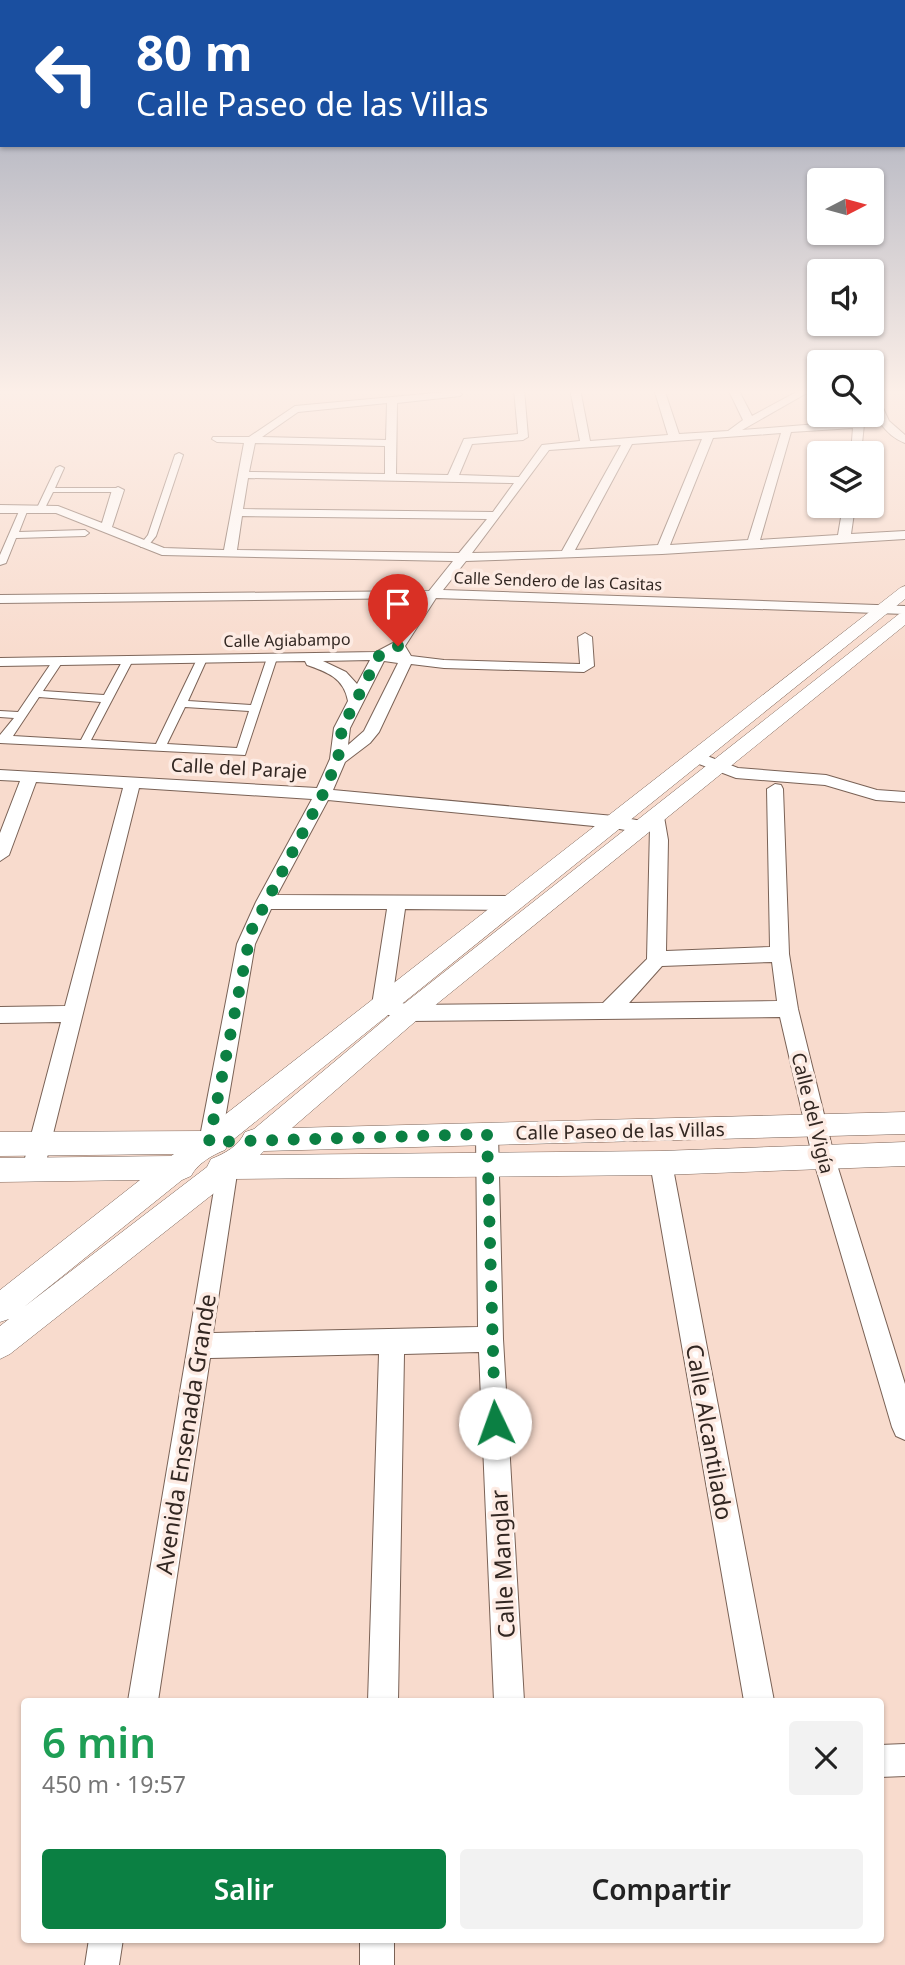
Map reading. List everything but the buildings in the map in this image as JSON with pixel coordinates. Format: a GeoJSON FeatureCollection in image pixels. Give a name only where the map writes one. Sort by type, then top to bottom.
{"type":"FeatureCollection","features":[{"type":"Feature","properties":{"kind":"street"},"geometry":{"type":"LineString","coordinates":[[41,508],[54,481]]}},
{"type":"Feature","properties":{"kind":"street"},"geometry":{"type":"LineString","coordinates":[[144,545],[152,536],[170,481]]}},
{"type":"Feature","properties":{"kind":"street"},"geometry":{"type":"LineString","coordinates":[[230,554],[241,481]]}},
{"type":"Feature","properties":{"kind":"street"},"geometry":{"type":"LineString","coordinates":[[338,759],[365,740],[371,732],[402,653],[432,595],[522,481]]}},
{"type":"Feature","properties":{"kind":"street"},"geometry":{"type":"LineString","coordinates":[[567,554],[607,481]]}},
{"type":"Feature","properties":{"kind":"street"},"geometry":{"type":"LineString","coordinates":[[662,550],[690,481]]}},
{"type":"Feature","properties":{"kind":"street"},"geometry":{"type":"LineString","coordinates":[[753,544],[772,481]]}},
{"type":"Feature","properties":{"kind":"street"},"geometry":{"type":"LineString","coordinates":[[50,490],[118,490],[106,528]]}},
{"type":"Feature","properties":{"kind":"street"},"geometry":{"type":"LineString","coordinates":[[0,509],[41,508],[66,512],[170,553],[460,558],[662,550],[905,535]]}},
{"type":"Feature","properties":{"kind":"street"},"geometry":{"type":"LineString","coordinates":[[1,563],[24,509]]}},
{"type":"Feature","properties":{"kind":"street"},"geometry":{"type":"LineString","coordinates":[[236,512],[496,516]]}},
{"type":"Feature","properties":{"kind":"street"},"geometry":{"type":"LineString","coordinates":[[844,538],[847,518]]}},
{"type":"Feature","properties":{"kind":"street"},"geometry":{"type":"LineString","coordinates":[[13,535],[85,533]]}},
{"type":"Feature","properties":{"kind":"street"},"geometry":{"type":"LineString","coordinates":[[0,1308],[179,1169],[209,1142],[905,591]]}},
{"type":"Feature","properties":{"kind":"street","name":"Calle Sendero de las Casitas"},"geometry":{"type":"LineString","coordinates":[[0,599],[432,595],[905,610]]}},
{"type":"Feature","properties":{"kind":"street"},"geometry":{"type":"LineString","coordinates":[[0,1344],[226,1167],[409,1013],[905,617]]}},
{"type":"Feature","properties":{"kind":"street"},"geometry":{"type":"LineString","coordinates":[[209,1142],[246,944],[265,902],[323,794],[338,759],[342,728],[379,656],[402,653],[583,668],[587,666],[585,637]]}},
{"type":"Feature","properties":{"kind":"street","name":"Calle Agiabampo"},"geometry":{"type":"LineString","coordinates":[[0,662],[379,656]]}},
{"type":"Feature","properties":{"kind":"street"},"geometry":{"type":"LineString","coordinates":[[2,739],[241,752],[272,658]]}},
{"type":"Feature","properties":{"kind":"street"},"geometry":{"type":"LineString","coordinates":[[297,658],[341,674],[350,683],[356,702]]}},
{"type":"Feature","properties":{"kind":"street"},"geometry":{"type":"LineString","coordinates":[[160,748],[202,659]]}},
{"type":"Feature","properties":{"kind":"street"},"geometry":{"type":"LineString","coordinates":[[84,744],[128,660]]}},
{"type":"Feature","properties":{"kind":"street"},"geometry":{"type":"LineString","coordinates":[[2,739],[58,661]]}},
{"type":"Feature","properties":{"kind":"street"},"geometry":{"type":"LineString","coordinates":[[36,694],[108,699]]}},
{"type":"Feature","properties":{"kind":"street"},"geometry":{"type":"LineString","coordinates":[[181,704],[255,708]]}},
{"type":"Feature","properties":{"kind":"street"},"geometry":{"type":"LineString","coordinates":[[0,714],[21,715]]}},
{"type":"Feature","properties":{"kind":"street"},"geometry":{"type":"LineString","coordinates":[[697,757],[746,775],[826,780],[876,795],[905,797]]}},
{"type":"Feature","properties":{"kind":"street","name":"Calle del Paraje"},"geometry":{"type":"LineString","coordinates":[[0,775],[323,794],[614,822],[650,821]]}},
{"type":"Feature","properties":{"kind":"street"},"geometry":{"type":"LineString","coordinates":[[0,855],[30,777]]}},
{"type":"Feature","properties":{"kind":"street"},"geometry":{"type":"LineString","coordinates":[[33,1169],[132,784]]}},
{"type":"Feature","properties":{"kind":"street","name":"Calle del Vigía"},"geometry":{"type":"LineString","coordinates":[[775,789],[780,954],[788,1009],[823,1156],[905,1427]]}},
{"type":"Feature","properties":{"kind":"street"},"geometry":{"type":"LineString","coordinates":[[608,1011],[651,968],[656,959],[660,840],[650,821]]}},
{"type":"Feature","properties":{"kind":"street"},"geometry":{"type":"LineString","coordinates":[[265,902],[510,903]]}},
{"type":"Feature","properties":{"kind":"street"},"geometry":{"type":"LineString","coordinates":[[382,1005],[397,903]]}},
{"type":"Feature","properties":{"kind":"street"},"geometry":{"type":"LineString","coordinates":[[656,959],[780,954]]}},
{"type":"Feature","properties":{"kind":"street"},"geometry":{"type":"LineString","coordinates":[[382,1005],[409,1013],[788,1009]]}},
{"type":"Feature","properties":{"kind":"street"},"geometry":{"type":"LineString","coordinates":[[0,1016],[71,1014]]}},
{"type":"Feature","properties":{"kind":"street","name":"Calle Paseo de las Villas"},"geometry":{"type":"LineString","coordinates":[[0,1144],[209,1142],[905,1123]]}},
{"type":"Feature","properties":{"kind":"street","name":"Calle Manglar"},"geometry":{"type":"LineString","coordinates":[[487,1134],[491,1339],[509,1698]]}},
{"type":"Feature","properties":{"kind":"street","name":"Calle Paseo de las Villas"},"geometry":{"type":"LineString","coordinates":[[0,1170],[661,1163],[905,1154]]}},
{"type":"Feature","properties":{"kind":"street","name":"Calle Alcantilado"},"geometry":{"type":"LineString","coordinates":[[661,1163],[758,1698]]}},
{"type":"Feature","properties":{"kind":"street","name":"Avenida Ensenada Grande"},"geometry":{"type":"LineString","coordinates":[[143,1698],[226,1167]]}},
{"type":"Feature","properties":{"kind":"street"},"geometry":{"type":"LineString","coordinates":[[199,1346],[491,1339]]}},
{"type":"Feature","properties":{"kind":"street"},"geometry":{"type":"LineString","coordinates":[[383,1698],[392,1343]]}},
{"type":"Feature","properties":{"kind":"street"},"geometry":{"type":"LineString","coordinates":[[884,1761],[905,1760]]}},
{"type":"Feature","properties":{"kind":"street"},"geometry":{"type":"LineString","coordinates":[[102,1965],[105,1943]]}},
{"type":"Feature","properties":{"kind":"street"},"geometry":{"type":"LineString","coordinates":[[377,1943],[377,1965]]}},
{"type":"Feature","properties":{"kind":"route"},"geometry":{"type":"LineString","coordinates":[[398,646],[379,656],[342,728],[338,759],[323,794],[265,902],[246,944],[209,1142],[487,1134],[495,1423]]}}]}
